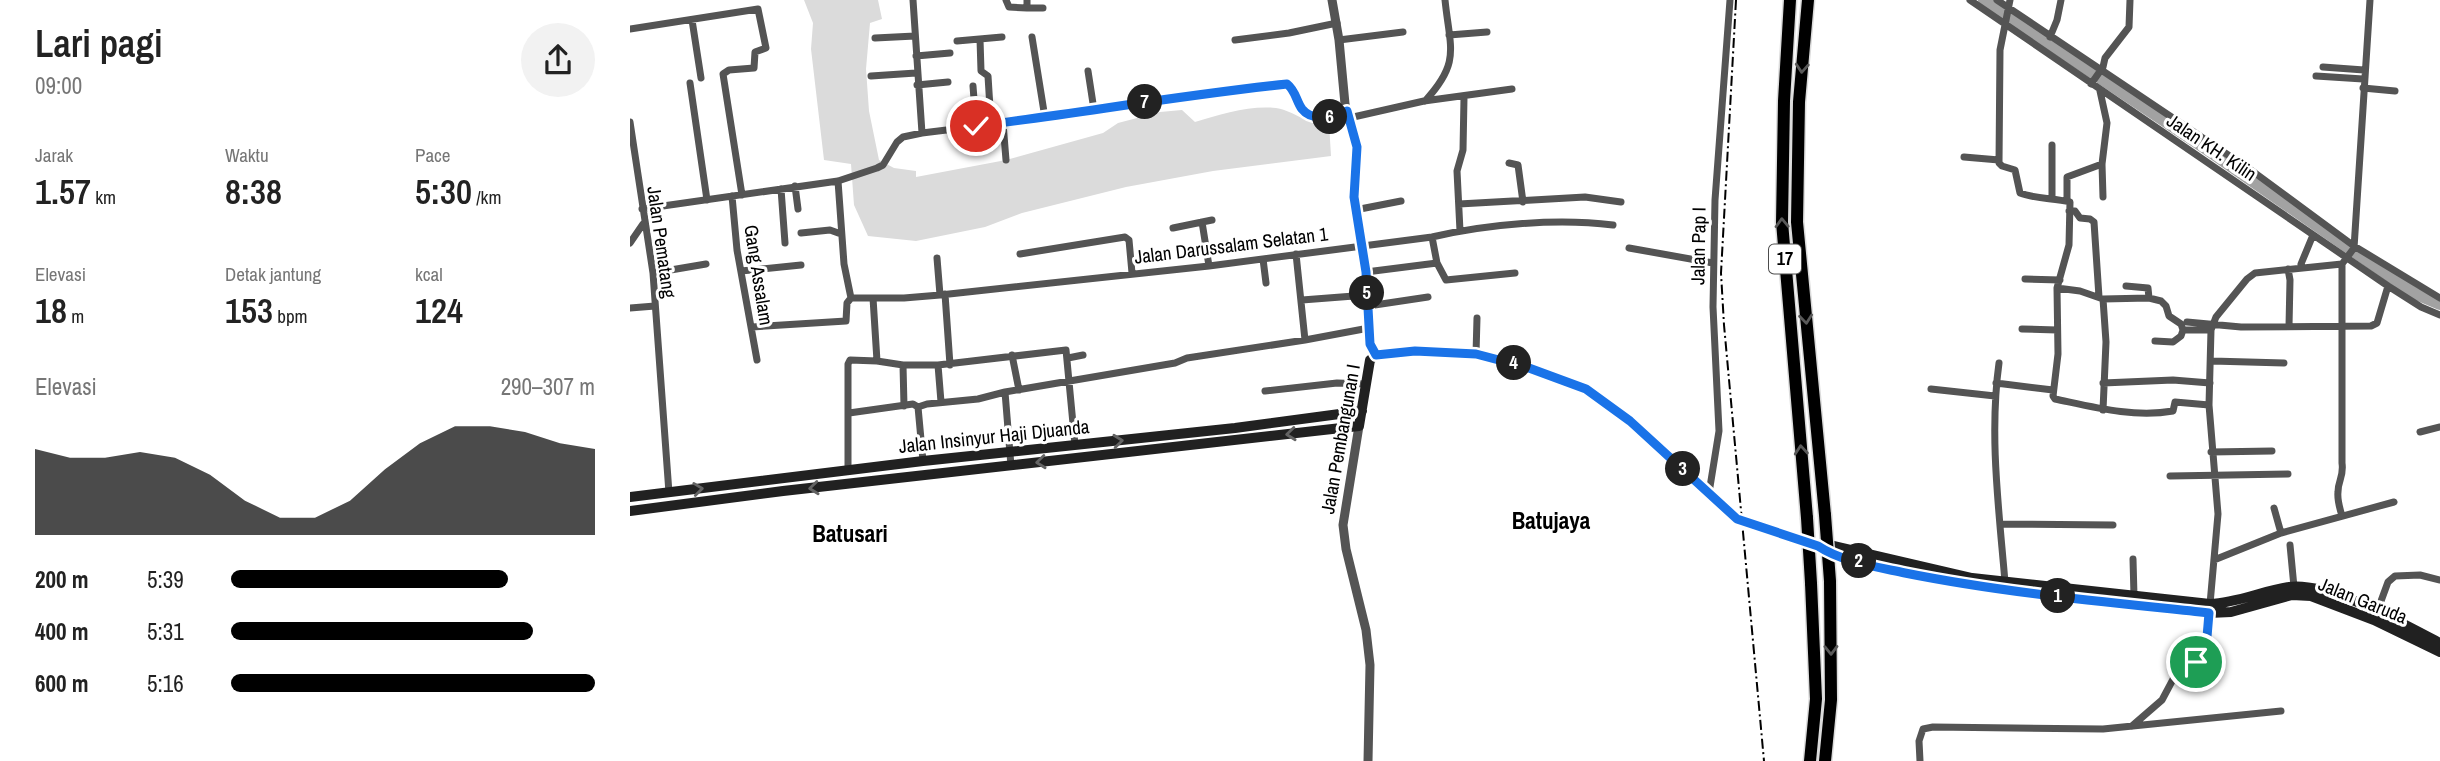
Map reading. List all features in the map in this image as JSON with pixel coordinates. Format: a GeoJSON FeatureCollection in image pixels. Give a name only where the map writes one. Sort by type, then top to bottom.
{"type":"FeatureCollection","features":[{"type":"Feature","properties":{"kind":"highway","name":"17"},"geometry":{"type":"LineString","coordinates":[[1790,0],[1784,101],[1782,222],[1811,583],[1816,699],[1810,761]]}},
{"type":"Feature","properties":{"kind":"highway","name":"17"},"geometry":{"type":"LineString","coordinates":[[1808,0],[1799,102],[1797,222],[1830,581],[1831,700],[1825,761]]}},
{"type":"Feature","properties":{"kind":"main road","name":"Jalan Garuda"},"geometry":{"type":"LineString","coordinates":[[1376,355],[1415,351],[1476,354],[1529,368],[1586,389],[1630,421],[1737,519],[1818,546],[1830,545],[1891,564],[1971,582],[2084,594]]}},
{"type":"Feature","properties":{"kind":"main road","name":"Jalan Pembangunan I"},"geometry":{"type":"LineString","coordinates":[[1359,426],[1370,360],[1376,355]]}},
{"type":"Feature","properties":{"kind":"main road","name":"Jalan Insinyur Haji Djuanda"},"geometry":{"type":"LineString","coordinates":[[630,497],[1362,411]]}},
{"type":"Feature","properties":{"kind":"main road","name":"Jalan Insinyur Haji Djuanda"},"geometry":{"type":"LineString","coordinates":[[630,511],[1359,426]]}},
{"type":"Feature","properties":{"kind":"main road"},"geometry":{"type":"LineString","coordinates":[[777,480],[778,492]]}},
{"type":"Feature","properties":{"kind":"main road","name":"Jalan Garuda"},"geometry":{"type":"LineString","coordinates":[[1971,582],[2005,582],[2231,612],[2292,595],[2311,596],[2376,616],[2440,652]]}},
{"type":"Feature","properties":{"kind":"main road","name":"Jalan Garuda"},"geometry":{"type":"LineString","coordinates":[[2113,598],[2133,596],[2209,609],[2294,587],[2311,587],[2440,643]]}},
{"type":"Feature","properties":{"kind":"street"},"geometry":{"type":"LineString","coordinates":[[912,0],[922,133]]}},
{"type":"Feature","properties":{"kind":"street"},"geometry":{"type":"LineString","coordinates":[[1006,0],[1009,7],[1027,4],[1043,8]]}},
{"type":"Feature","properties":{"kind":"street","name":"Jalan Pembangunan I"},"geometry":{"type":"LineString","coordinates":[[1332,0],[1348,114],[1358,159],[1355,210],[1366,272],[1370,344],[1376,355]]}},
{"type":"Feature","properties":{"kind":"street"},"geometry":{"type":"LineString","coordinates":[[1424,101],[1439,86],[1450,67],[1446,0]]}},
{"type":"Feature","properties":{"kind":"street","name":"Jalan Pap I"},"geometry":{"type":"LineString","coordinates":[[1709,493],[1719,431],[1713,264],[1715,200],[1730,0]]}},
{"type":"Feature","properties":{"kind":"street","name":"Jalan KH. Kilin"},"geometry":{"type":"LineString","coordinates":[[1970,0],[2254,175],[2388,286],[2425,299],[2440,298]]}},
{"type":"Feature","properties":{"kind":"street","name":"Jalan KH. Kilin"},"geometry":{"type":"LineString","coordinates":[[1997,0],[2050,37],[2096,78],[2100,90],[2247,187],[2313,235],[2425,299],[2440,315]]}},
{"type":"Feature","properties":{"kind":"street"},"geometry":{"type":"LineString","coordinates":[[2050,37],[2061,0]]}},
{"type":"Feature","properties":{"kind":"street"},"geometry":{"type":"LineString","coordinates":[[2096,78],[2105,58],[2129,27],[2130,0]]}},
{"type":"Feature","properties":{"kind":"street"},"geometry":{"type":"LineString","coordinates":[[2343,516],[2337,488],[2344,474],[2341,296],[2349,254],[2370,0]]}},
{"type":"Feature","properties":{"kind":"street"},"geometry":{"type":"LineString","coordinates":[[2008,6],[2000,50],[1998,160],[2003,166],[2015,170],[2020,193],[2029,197],[2052,197],[2067,201]]}},
{"type":"Feature","properties":{"kind":"street"},"geometry":{"type":"LineString","coordinates":[[630,29],[756,9],[758,11],[766,48],[755,52],[754,68],[729,70],[723,74],[741,195]]}},
{"type":"Feature","properties":{"kind":"street"},"geometry":{"type":"LineString","coordinates":[[692,20],[701,78]]}},
{"type":"Feature","properties":{"kind":"street"},"geometry":{"type":"LineString","coordinates":[[1235,40],[1337,23]]}},
{"type":"Feature","properties":{"kind":"street"},"geometry":{"type":"LineString","coordinates":[[1339,40],[1403,32]]}},
{"type":"Feature","properties":{"kind":"street"},"geometry":{"type":"LineString","coordinates":[[1450,35],[1487,33]]}},
{"type":"Feature","properties":{"kind":"street"},"geometry":{"type":"LineString","coordinates":[[876,38],[915,36]]}},
{"type":"Feature","properties":{"kind":"street"},"geometry":{"type":"LineString","coordinates":[[957,41],[1002,37]]}},
{"type":"Feature","properties":{"kind":"street"},"geometry":{"type":"LineString","coordinates":[[1032,37],[1045,118]]}},
{"type":"Feature","properties":{"kind":"street"},"geometry":{"type":"LineString","coordinates":[[980,39],[981,71],[988,76],[992,124]]}},
{"type":"Feature","properties":{"kind":"street"},"geometry":{"type":"LineString","coordinates":[[916,56],[950,53]]}},
{"type":"Feature","properties":{"kind":"street"},"geometry":{"type":"LineString","coordinates":[[2323,67],[2364,70]]}},
{"type":"Feature","properties":{"kind":"street"},"geometry":{"type":"LineString","coordinates":[[1088,71],[1094,110]]}},
{"type":"Feature","properties":{"kind":"street"},"geometry":{"type":"LineString","coordinates":[[872,76],[916,73]]}},
{"type":"Feature","properties":{"kind":"street"},"geometry":{"type":"LineString","coordinates":[[2316,76],[2395,91]]}},
{"type":"Feature","properties":{"kind":"street"},"geometry":{"type":"LineString","coordinates":[[917,85],[948,82]]}},
{"type":"Feature","properties":{"kind":"street"},"geometry":{"type":"LineString","coordinates":[[690,83],[707,200]]}},
{"type":"Feature","properties":{"kind":"street"},"geometry":{"type":"LineString","coordinates":[[642,209],[838,181],[877,169],[883,165],[903,137],[922,133],[1045,118],[1199,94],[1287,84],[1293,88],[1303,111],[1312,116],[1329,117],[1512,89]]}},
{"type":"Feature","properties":{"kind":"street"},"geometry":{"type":"LineString","coordinates":[[973,86],[976,126]]}},
{"type":"Feature","properties":{"kind":"street"},"geometry":{"type":"LineString","coordinates":[[2100,90],[2107,123],[2102,164],[2103,197]]}},
{"type":"Feature","properties":{"kind":"street"},"geometry":{"type":"LineString","coordinates":[[1460,231],[1457,171],[1463,150],[1464,97]]}},
{"type":"Feature","properties":{"kind":"street","name":"Jalan Pematang"},"geometry":{"type":"LineString","coordinates":[[630,122],[653,274],[669,493]]}},
{"type":"Feature","properties":{"kind":"street"},"geometry":{"type":"LineString","coordinates":[[1003,122],[1006,160]]}},
{"type":"Feature","properties":{"kind":"street"},"geometry":{"type":"LineString","coordinates":[[2052,145],[2052,197]]}},
{"type":"Feature","properties":{"kind":"street"},"geometry":{"type":"LineString","coordinates":[[1964,157],[1998,160]]}},
{"type":"Feature","properties":{"kind":"street"},"geometry":{"type":"LineString","coordinates":[[1509,163],[1518,165],[1523,202]]}},
{"type":"Feature","properties":{"kind":"street"},"geometry":{"type":"LineString","coordinates":[[2102,164],[2067,177],[2067,201],[2070,202],[2069,245],[2058,284],[2058,354],[2053,396],[2055,399],[2103,410],[2158,414],[2173,411],[2175,402],[2209,405]]}},
{"type":"Feature","properties":{"kind":"street"},"geometry":{"type":"LineString","coordinates":[[2247,187],[2254,175]]}},
{"type":"Feature","properties":{"kind":"street"},"geometry":{"type":"LineString","coordinates":[[752,327],[846,321],[847,303],[851,298],[844,264],[838,181]]}},
{"type":"Feature","properties":{"kind":"street"},"geometry":{"type":"LineString","coordinates":[[795,186],[797,209]]}},
{"type":"Feature","properties":{"kind":"street"},"geometry":{"type":"LineString","coordinates":[[781,189],[785,243]]}},
{"type":"Feature","properties":{"kind":"street","name":"Gang Assalam"},"geometry":{"type":"LineString","coordinates":[[732,197],[741,271],[757,359]]}},
{"type":"Feature","properties":{"kind":"street"},"geometry":{"type":"LineString","coordinates":[[1459,204],[1585,197],[1621,202]]}},
{"type":"Feature","properties":{"kind":"street"},"geometry":{"type":"LineString","coordinates":[[1355,210],[1401,201]]}},
{"type":"Feature","properties":{"kind":"street"},"geometry":{"type":"LineString","coordinates":[[2069,211],[2075,211],[2080,219],[2094,222],[2106,342],[2103,410]]}},
{"type":"Feature","properties":{"kind":"street"},"geometry":{"type":"LineString","coordinates":[[1173,228],[1212,220]]}},
{"type":"Feature","properties":{"kind":"street","name":"Jalan Darussalam Selatan 1"},"geometry":{"type":"LineString","coordinates":[[851,298],[943,294],[1209,266],[1460,231],[1577,221],[1613,225]]}},
{"type":"Feature","properties":{"kind":"street"},"geometry":{"type":"LineString","coordinates":[[1202,222],[1209,266]]}},
{"type":"Feature","properties":{"kind":"street"},"geometry":{"type":"LineString","coordinates":[[630,243],[644,223]]}},
{"type":"Feature","properties":{"kind":"street"},"geometry":{"type":"LineString","coordinates":[[801,233],[830,230],[841,234]]}},
{"type":"Feature","properties":{"kind":"street"},"geometry":{"type":"LineString","coordinates":[[2301,264],[2313,235]]}},
{"type":"Feature","properties":{"kind":"street"},"geometry":{"type":"LineString","coordinates":[[1020,254],[1125,237],[1129,240],[1132,273]]}},
{"type":"Feature","properties":{"kind":"street"},"geometry":{"type":"LineString","coordinates":[[1432,237],[1437,264],[1446,280],[1515,273]]}},
{"type":"Feature","properties":{"kind":"street"},"geometry":{"type":"LineString","coordinates":[[1629,248],[1713,264]]}},
{"type":"Feature","properties":{"kind":"street"},"geometry":{"type":"LineString","coordinates":[[1296,254],[1305,340]]}},
{"type":"Feature","properties":{"kind":"street"},"geometry":{"type":"LineString","coordinates":[[2132,726],[2162,700],[2178,670],[2196,662],[2207,637],[2218,514],[2209,405],[2212,327],[2247,279],[2255,274],[2288,270],[2349,254]]}},
{"type":"Feature","properties":{"kind":"street"},"geometry":{"type":"LineString","coordinates":[[937,258],[950,365]]}},
{"type":"Feature","properties":{"kind":"street"},"geometry":{"type":"LineString","coordinates":[[1263,259],[1266,283]]}},
{"type":"Feature","properties":{"kind":"street"},"geometry":{"type":"LineString","coordinates":[[653,274],[706,264]]}},
{"type":"Feature","properties":{"kind":"street"},"geometry":{"type":"LineString","coordinates":[[1366,272],[1437,264]]}},
{"type":"Feature","properties":{"kind":"street"},"geometry":{"type":"LineString","coordinates":[[741,271],[801,265]]}},
{"type":"Feature","properties":{"kind":"street"},"geometry":{"type":"LineString","coordinates":[[2288,270],[2289,326]]}},
{"type":"Feature","properties":{"kind":"street"},"geometry":{"type":"LineString","coordinates":[[2025,279],[2058,284],[2101,298],[2149,298],[2161,301],[2169,316],[2181,324],[2212,327],[2365,327],[2377,324],[2388,286]]}},
{"type":"Feature","properties":{"kind":"street"},"geometry":{"type":"LineString","coordinates":[[2126,286],[2145,286],[2148,288],[2149,298]]}},
{"type":"Feature","properties":{"kind":"street"},"geometry":{"type":"LineString","coordinates":[[1302,300],[1367,295]]}},
{"type":"Feature","properties":{"kind":"street"},"geometry":{"type":"LineString","coordinates":[[1368,306],[1428,298]]}},
{"type":"Feature","properties":{"kind":"street"},"geometry":{"type":"LineString","coordinates":[[873,299],[877,361]]}},
{"type":"Feature","properties":{"kind":"street"},"geometry":{"type":"LineString","coordinates":[[630,308],[655,306]]}},
{"type":"Feature","properties":{"kind":"street"},"geometry":{"type":"LineString","coordinates":[[1476,354],[1477,318]]}},
{"type":"Feature","properties":{"kind":"street"},"geometry":{"type":"LineString","coordinates":[[2155,341],[2178,340],[2185,326]]}},
{"type":"Feature","properties":{"kind":"street"},"geometry":{"type":"LineString","coordinates":[[849,413],[978,399],[1070,380],[1175,363],[1186,358],[1369,328]]}},
{"type":"Feature","properties":{"kind":"street"},"geometry":{"type":"LineString","coordinates":[[2022,329],[2057,330]]}},
{"type":"Feature","properties":{"kind":"street"},"geometry":{"type":"LineString","coordinates":[[848,470],[848,362],[852,359],[903,365],[950,365],[1063,349],[1067,351],[1068,358],[1075,445]]}},
{"type":"Feature","properties":{"kind":"street"},"geometry":{"type":"LineString","coordinates":[[1012,355],[1019,390]]}},
{"type":"Feature","properties":{"kind":"street"},"geometry":{"type":"LineString","coordinates":[[1068,358],[1083,355]]}},
{"type":"Feature","properties":{"kind":"street"},"geometry":{"type":"LineString","coordinates":[[2212,361],[2284,363]]}},
{"type":"Feature","properties":{"kind":"street"},"geometry":{"type":"LineString","coordinates":[[1999,363],[1995,396],[2005,582]]}},
{"type":"Feature","properties":{"kind":"street"},"geometry":{"type":"LineString","coordinates":[[903,365],[904,405]]}},
{"type":"Feature","properties":{"kind":"street"},"geometry":{"type":"LineString","coordinates":[[938,365],[941,402]]}},
{"type":"Feature","properties":{"kind":"street"},"geometry":{"type":"LineString","coordinates":[[2103,383],[2174,380],[2210,383]]}},
{"type":"Feature","properties":{"kind":"street"},"geometry":{"type":"LineString","coordinates":[[1265,391],[1337,383],[1366,384]]}},
{"type":"Feature","properties":{"kind":"street"},"geometry":{"type":"LineString","coordinates":[[1996,383],[2053,390]]}},
{"type":"Feature","properties":{"kind":"street"},"geometry":{"type":"LineString","coordinates":[[1931,389],[1995,396]]}},
{"type":"Feature","properties":{"kind":"street"},"geometry":{"type":"LineString","coordinates":[[1005,392],[1011,466]]}},
{"type":"Feature","properties":{"kind":"street"},"geometry":{"type":"LineString","coordinates":[[918,407],[923,461]]}},
{"type":"Feature","properties":{"kind":"street","name":"Jalan Pembangunan I"},"geometry":{"type":"LineString","coordinates":[[1359,426],[1343,525],[1346,550],[1366,630],[1370,665],[1368,761]]}},
{"type":"Feature","properties":{"kind":"street"},"geometry":{"type":"LineString","coordinates":[[2420,432],[2440,427]]}},
{"type":"Feature","properties":{"kind":"street"},"geometry":{"type":"LineString","coordinates":[[2211,452],[2272,451]]}},
{"type":"Feature","properties":{"kind":"street"},"geometry":{"type":"LineString","coordinates":[[2170,476],[2288,474]]}},
{"type":"Feature","properties":{"kind":"street"},"geometry":{"type":"LineString","coordinates":[[2214,560],[2281,533],[2393,502]]}},
{"type":"Feature","properties":{"kind":"street"},"geometry":{"type":"LineString","coordinates":[[2274,508],[2281,533]]}},
{"type":"Feature","properties":{"kind":"street"},"geometry":{"type":"LineString","coordinates":[[2000,524],[2113,525]]}},
{"type":"Feature","properties":{"kind":"street"},"geometry":{"type":"LineString","coordinates":[[2290,545],[2294,587]]}},
{"type":"Feature","properties":{"kind":"street"},"geometry":{"type":"LineString","coordinates":[[2133,559],[2133,596]]}},
{"type":"Feature","properties":{"kind":"street"},"geometry":{"type":"LineString","coordinates":[[2376,616],[2388,582],[2395,576],[2420,575],[2440,580]]}},
{"type":"Feature","properties":{"kind":"street"},"geometry":{"type":"LineString","coordinates":[[1920,761],[1919,741],[1923,729],[1933,727],[2103,729],[2281,711]]}},
{"type":"Feature","properties":{"kind":"shaded area"},"geometry":{"type":"Polygon","coordinates":[[[804,0],[878,0],[882,19],[870,23],[866,69],[869,111],[879,160],[894,168],[916,171],[916,177],[1006,160],[1103,133],[1118,123],[1160,112],[1182,110],[1195,122],[1236,111],[1266,107],[1283,110],[1308,120],[1329,123],[1331,156],[1213,171],[1126,187],[1022,213],[985,227],[916,241],[868,236],[854,205],[851,164],[824,160],[811,49],[813,23],[804,0]]]}},
{"type":"Feature","properties":{"kind":"waterway"},"geometry":{"type":"LineString","coordinates":[[1984,0],[2205,148],[2414,293],[2440,304]]}},
{"type":"Feature","properties":{"kind":"railway"},"geometry":{"type":"LineString","coordinates":[[1736,0],[1721,273],[1764,761]]}},
{"type":"Feature","properties":{"kind":"district","name":"Batujaya"},"geometry":{"type":"Point","coordinates":[1551,521]}},
{"type":"Feature","properties":{"kind":"district","name":"Batusari"},"geometry":{"type":"Point","coordinates":[850,534]}},
{"type":"Feature","properties":{"kind":"route"},"geometry":{"type":"LineString","coordinates":[[976,126],[1287,84],[1293,88],[1303,111],[1312,116],[1329,117],[1347,111],[1357,147],[1355,210],[1366,272],[1370,344],[1376,355],[1415,351],[1476,354],[1545,373],[1586,389],[1630,421],[1737,519],[1818,546],[1828,553],[1970,586],[2209,613],[2207,637],[2196,662]]}}]}
